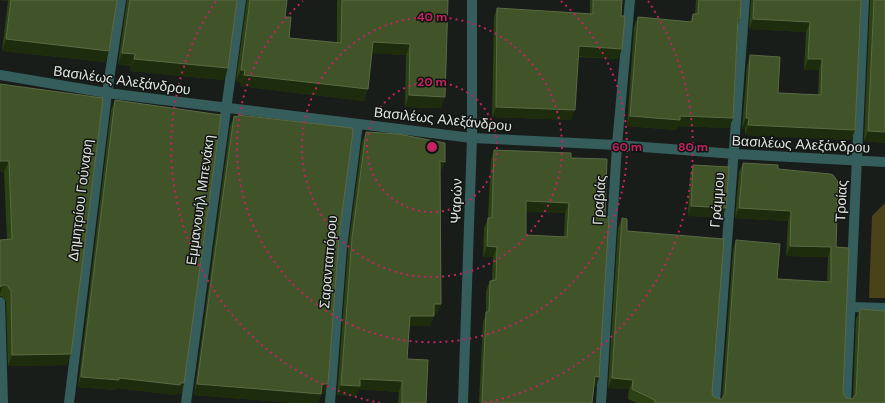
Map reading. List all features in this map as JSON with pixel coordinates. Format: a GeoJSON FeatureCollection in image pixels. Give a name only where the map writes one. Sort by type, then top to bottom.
{"type":"FeatureCollection","features":[{"type":"Feature","properties":{"kind":"street","name":"Δημητρίου Γούναρη"},"geometry":{"type":"LineString","coordinates":[[69,403],[107,93],[120,0]]}},
{"type":"Feature","properties":{"kind":"street","name":"Εμμανουήλ Μπενάκη"},"geometry":{"type":"LineString","coordinates":[[186,403],[241,0]]}},
{"type":"Feature","properties":{"kind":"street","name":"Ψαρών"},"geometry":{"type":"LineString","coordinates":[[463,403],[472,138],[472,0]]}},
{"type":"Feature","properties":{"kind":"street","name":"Γραβιάς"},"geometry":{"type":"LineString","coordinates":[[601,403],[616,145],[630,0]]}},
{"type":"Feature","properties":{"kind":"street","name":"Γράμμου"},"geometry":{"type":"LineString","coordinates":[[715,403],[735,154],[745,0]]}},
{"type":"Feature","properties":{"kind":"street","name":"Τροίας"},"geometry":{"type":"LineString","coordinates":[[846,403],[864,0]]}},
{"type":"Feature","properties":{"kind":"street","name":"Βασιλέως Αλεξάνδρου"},"geometry":{"type":"LineString","coordinates":[[0,76],[107,93],[227,109],[472,138],[616,145],[735,154],[885,162]]}},
{"type":"Feature","properties":{"kind":"street","name":"Σαρανταπόρου"},"geometry":{"type":"LineString","coordinates":[[330,403],[342,247],[358,124]]}},
{"type":"Feature","properties":{"kind":"street"},"geometry":{"type":"LineString","coordinates":[[0,302],[3,403]]}},
{"type":"Feature","properties":{"kind":"street"},"geometry":{"type":"LineString","coordinates":[[850,307],[885,308]]}},
{"type":"Feature","properties":{"kind":"shaded area"},"geometry":{"type":"Polygon","coordinates":[[[885,203],[885,298],[869,298],[872,216],[885,203]]]}},
{"type":"Feature","properties":{"kind":"building"},"geometry":{"type":"Polygon","coordinates":[[[11,0],[117,0],[109,51],[6,39],[11,0]]]}},
{"type":"Feature","properties":{"kind":"building"},"geometry":{"type":"Polygon","coordinates":[[[130,0],[237,0],[228,68],[134,59],[135,54],[122,53],[130,0]]]}},
{"type":"Feature","properties":{"kind":"building"},"geometry":{"type":"Polygon","coordinates":[[[250,0],[287,0],[285,17],[291,17],[289,38],[341,43],[342,0],[448,0],[445,97],[409,95],[410,44],[373,42],[368,89],[244,75],[245,70],[241,70],[250,0]]]}},
{"type":"Feature","properties":{"kind":"building"},"geometry":{"type":"Polygon","coordinates":[[[593,0],[622,0],[621,16],[625,16],[622,49],[579,46],[575,110],[496,107],[497,8],[593,14],[593,0]]]}},
{"type":"Feature","properties":{"kind":"building"},"geometry":{"type":"Polygon","coordinates":[[[699,0],[741,0],[740,18],[738,18],[733,118],[680,116],[680,120],[630,116],[638,17],[692,22],[693,14],[698,14],[699,0]]]}},
{"type":"Feature","properties":{"kind":"building"},"geometry":{"type":"Polygon","coordinates":[[[754,0],[861,0],[855,130],[748,125],[749,118],[746,118],[750,55],[780,57],[778,93],[821,95],[822,59],[808,59],[810,22],[753,19],[754,0]]]}},
{"type":"Feature","properties":{"kind":"building"},"geometry":{"type":"Polygon","coordinates":[[[874,0],[885,0],[885,132],[868,131],[874,0]]]}},
{"type":"Feature","properties":{"kind":"building"},"geometry":{"type":"Polygon","coordinates":[[[0,84],[103,98],[71,354],[12,355],[11,291],[7,285],[0,287],[0,240],[12,239],[9,161],[0,161],[0,84]]]}},
{"type":"Feature","properties":{"kind":"building"},"geometry":{"type":"Polygon","coordinates":[[[115,100],[221,115],[184,383],[180,383],[180,385],[119,378],[119,380],[81,377],[115,100]]]}},
{"type":"Feature","properties":{"kind":"building"},"geometry":{"type":"Polygon","coordinates":[[[238,115],[352,128],[353,131],[339,236],[328,384],[322,384],[321,394],[197,384],[234,116],[238,117],[238,115]]]}},
{"type":"Feature","properties":{"kind":"building"},"geometry":{"type":"Polygon","coordinates":[[[366,132],[398,134],[445,143],[445,162],[440,161],[441,304],[434,304],[434,316],[410,316],[407,359],[428,360],[426,403],[402,403],[402,381],[360,379],[360,386],[341,385],[352,238],[366,132]]]}},
{"type":"Feature","properties":{"kind":"building"},"geometry":{"type":"Polygon","coordinates":[[[494,150],[571,153],[571,158],[607,159],[605,216],[609,217],[599,377],[595,376],[592,403],[482,403],[486,312],[489,312],[490,281],[496,280],[497,247],[487,246],[488,218],[492,218],[494,150]],[[526,201],[526,235],[567,237],[569,203],[526,201]]]}},
{"type":"Feature","properties":{"kind":"building"},"geometry":{"type":"Polygon","coordinates":[[[743,163],[778,165],[778,169],[830,174],[833,175],[838,182],[836,247],[849,248],[843,393],[846,398],[852,399],[856,394],[860,309],[885,311],[885,403],[655,403],[655,400],[632,389],[633,380],[612,378],[622,218],[627,219],[627,231],[724,239],[712,393],[713,396],[718,399],[722,399],[725,394],[736,240],[780,244],[777,279],[831,282],[831,247],[790,246],[791,211],[739,208],[743,163]]]}},
{"type":"Feature","properties":{"kind":"building"},"geometry":{"type":"Polygon","coordinates":[[[693,165],[729,167],[726,208],[691,206],[693,165]]]}}]}
